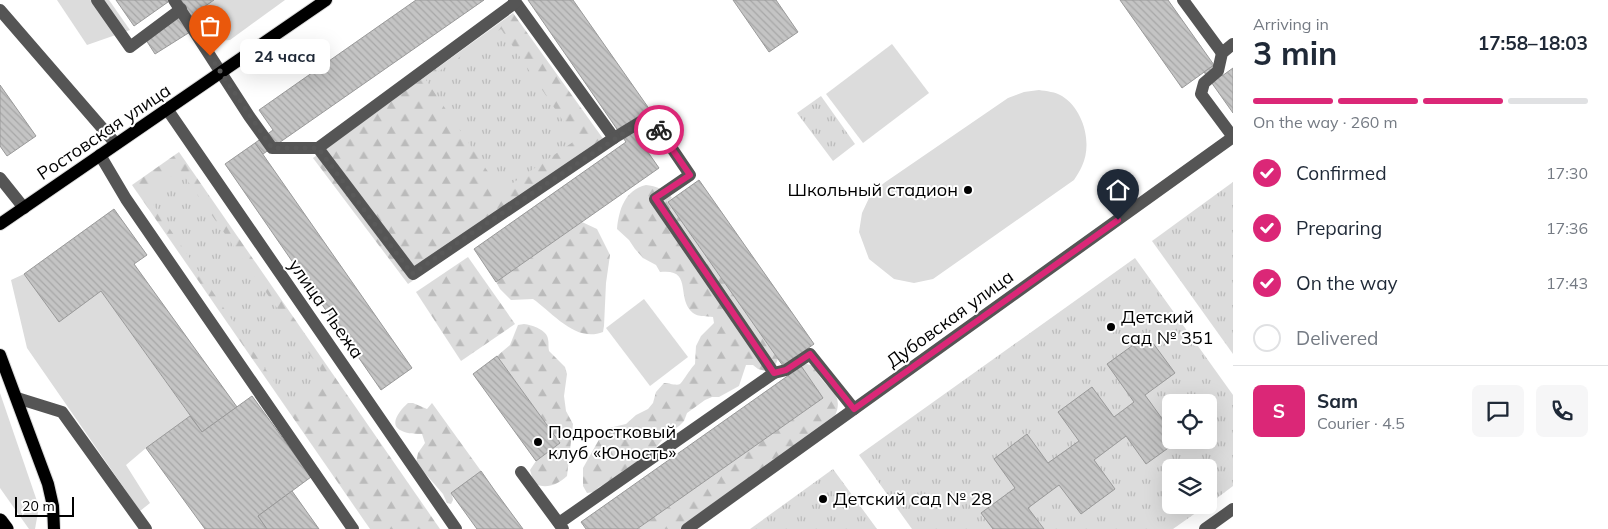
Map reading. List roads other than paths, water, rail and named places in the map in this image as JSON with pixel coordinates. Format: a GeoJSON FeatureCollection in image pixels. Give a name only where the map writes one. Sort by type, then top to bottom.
{"type":"FeatureCollection","features":[{"type":"Feature","properties":{"kind":"highway"},"geometry":{"type":"LineString","coordinates":[[0,521],[6,529]]}},
{"type":"Feature","properties":{"kind":"main road","name":"Ростовская улица"},"geometry":{"type":"LineString","coordinates":[[0,224],[326,0]]}},
{"type":"Feature","properties":{"kind":"main road"},"geometry":{"type":"LineString","coordinates":[[0,355],[48,484],[53,506],[54,529]]}},
{"type":"Feature","properties":{"kind":"street"},"geometry":{"type":"LineString","coordinates":[[97,0],[130,47],[177,5],[272,148],[318,148],[514,1],[614,138]]}},
{"type":"Feature","properties":{"kind":"street"},"geometry":{"type":"LineString","coordinates":[[1183,0],[1222,53]]}},
{"type":"Feature","properties":{"kind":"street"},"geometry":{"type":"LineString","coordinates":[[0,10],[116,144]]}},
{"type":"Feature","properties":{"kind":"street"},"geometry":{"type":"LineString","coordinates":[[1233,44],[1222,53],[1218,71],[1204,83],[1201,94],[1233,137]]}},
{"type":"Feature","properties":{"kind":"street","name":"улица Льежа"},"geometry":{"type":"LineString","coordinates":[[167,110],[456,529]]}},
{"type":"Feature","properties":{"kind":"street"},"geometry":{"type":"LineString","coordinates":[[318,148],[412,274],[614,138],[650,116],[690,175],[655,198],[774,373]]}},
{"type":"Feature","properties":{"kind":"street","name":"Дубовская улица"},"geometry":{"type":"LineString","coordinates":[[687,529],[1233,137]]}},
{"type":"Feature","properties":{"kind":"street"},"geometry":{"type":"LineString","coordinates":[[100,155],[126,199],[353,529]]}},
{"type":"Feature","properties":{"kind":"street"},"geometry":{"type":"LineString","coordinates":[[0,178],[24,208]]}},
{"type":"Feature","properties":{"kind":"street"},"geometry":{"type":"LineString","coordinates":[[521,472],[561,526],[774,373],[786,370],[810,354],[854,409]]}},
{"type":"Feature","properties":{"kind":"street"},"geometry":{"type":"LineString","coordinates":[[17,398],[62,412],[146,529]]}},
{"type":"Feature","properties":{"kind":"street"},"geometry":{"type":"LineString","coordinates":[[1205,529],[1233,509]]}},
{"type":"Feature","properties":{"kind":"place","name":"24 часа"},"geometry":{"type":"Point","coordinates":[210,56]}},
{"type":"Feature","properties":{"kind":"place","name":"Школьный стадион"},"geometry":{"type":"Point","coordinates":[968,190]}},
{"type":"Feature","properties":{"kind":"place","name":"Детский сад № 351"},"geometry":{"type":"Point","coordinates":[1111,327]}},
{"type":"Feature","properties":{"kind":"place","name":"Подростковый клуб «Юность»"},"geometry":{"type":"Point","coordinates":[538,442]}},
{"type":"Feature","properties":{"kind":"place","name":"Детский сад № 28"},"geometry":{"type":"Point","coordinates":[823,499]}}]}
